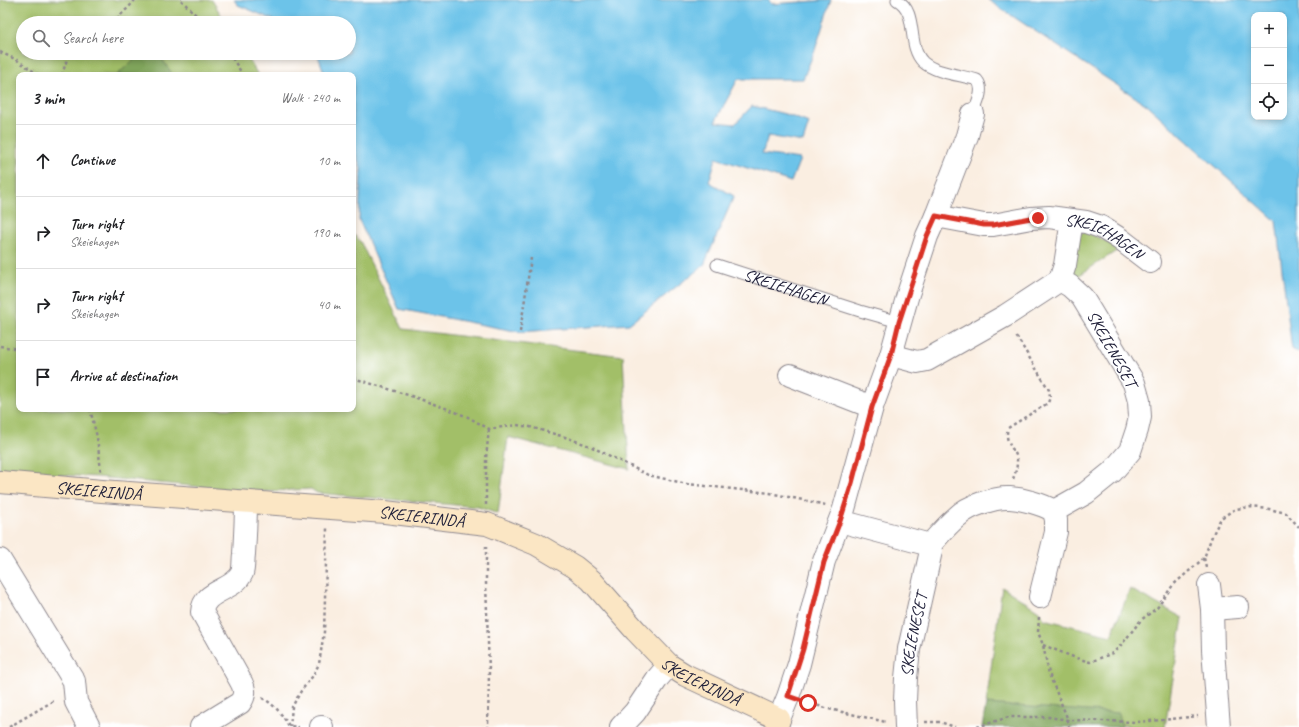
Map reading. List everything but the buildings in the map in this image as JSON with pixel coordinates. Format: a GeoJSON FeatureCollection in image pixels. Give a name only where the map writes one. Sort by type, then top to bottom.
{"type":"FeatureCollection","features":[{"type":"Feature","properties":{"kind":"street"},"geometry":{"type":"LineString","coordinates":[[778,723],[803,649],[824,562],[842,515],[872,407],[891,355],[899,322],[927,236],[967,136],[973,114]]}},
{"type":"Feature","properties":{"kind":"street","name":"SKEIEHAGEN"},"geometry":{"type":"LineString","coordinates":[[936,216],[984,225],[993,225],[1031,218],[1049,217],[1086,222],[1101,228],[1120,239],[1150,262]]}},
{"type":"Feature","properties":{"kind":"street"},"geometry":{"type":"LineString","coordinates":[[891,355],[920,362],[927,360],[1005,316],[1060,280],[1065,265],[1072,220]]}},
{"type":"Feature","properties":{"kind":"street","name":"SKEIENESET"},"geometry":{"type":"LineString","coordinates":[[1054,511],[1086,493],[1112,472],[1130,450],[1140,417],[1139,401],[1134,383],[1122,362],[1082,297],[1070,286],[1060,280]]}},
{"type":"Feature","properties":{"kind":"street"},"geometry":{"type":"LineString","coordinates":[[790,375],[872,407]]}},
{"type":"Feature","properties":{"kind":"street","name":"SKEIERINDÅ"},"geometry":{"type":"LineString","coordinates":[[0,482],[385,512],[487,524],[536,544],[575,566],[591,580],[636,632],[669,666],[778,723]]}},
{"type":"Feature","properties":{"kind":"street"},"geometry":{"type":"LineString","coordinates":[[842,515],[930,545],[958,515],[984,503],[1009,498],[1047,506],[1054,511],[1056,532],[1040,597]]}},
{"type":"Feature","properties":{"kind":"street"},"geometry":{"type":"LineString","coordinates":[[201,727],[240,703],[244,694],[244,686],[210,628],[202,612],[202,606],[206,599],[238,579],[242,573],[246,530],[246,502]]}},
{"type":"Feature","properties":{"kind":"street","name":"SKEIENESET"},"geometry":{"type":"LineString","coordinates":[[906,725],[906,685],[910,649],[931,551],[930,545]]}},
{"type":"Feature","properties":{"kind":"street"},"geometry":{"type":"LineString","coordinates":[[0,560],[74,682],[76,702],[89,727]]}},
{"type":"Feature","properties":{"kind":"street"},"geometry":{"type":"LineString","coordinates":[[1209,585],[1212,609],[1213,650],[1219,721]]}},
{"type":"Feature","properties":{"kind":"street"},"geometry":{"type":"LineString","coordinates":[[1212,609],[1238,608]]}},
{"type":"Feature","properties":{"kind":"street"},"geometry":{"type":"LineString","coordinates":[[621,727],[635,712],[657,679],[669,666]]}},
{"type":"Feature","properties":{"kind":"lane"},"geometry":{"type":"LineString","coordinates":[[897,0],[906,8],[910,18],[913,40],[918,55],[924,62],[931,67],[977,80],[980,84],[979,96],[973,114]]}},
{"type":"Feature","properties":{"kind":"lane","name":"SKEIEHAGEN"},"geometry":{"type":"LineString","coordinates":[[717,265],[899,322]]}},
{"type":"Feature","properties":{"kind":"path"},"geometry":{"type":"LineString","coordinates":[[119,16],[134,0]]}},
{"type":"Feature","properties":{"kind":"path"},"geometry":{"type":"LineString","coordinates":[[181,0],[197,16]]}},
{"type":"Feature","properties":{"kind":"path"},"geometry":{"type":"LineString","coordinates":[[0,52],[34,72]]}},
{"type":"Feature","properties":{"kind":"path"},"geometry":{"type":"LineString","coordinates":[[63,72],[67,60]]}},
{"type":"Feature","properties":{"kind":"path"},"geometry":{"type":"LineString","coordinates":[[233,60],[241,72]]}},
{"type":"Feature","properties":{"kind":"path"},"geometry":{"type":"LineString","coordinates":[[520,332],[531,258]]}},
{"type":"Feature","properties":{"kind":"path"},"geometry":{"type":"LineString","coordinates":[[1005,316],[1049,390],[1050,397],[1048,403],[1008,428],[1006,435],[1007,441],[1016,455],[1018,462],[1009,498]]}},
{"type":"Feature","properties":{"kind":"path"},"geometry":{"type":"LineString","coordinates":[[0,346],[16,349]]}},
{"type":"Feature","properties":{"kind":"path"},"geometry":{"type":"LineString","coordinates":[[356,379],[448,409],[468,417],[490,429],[517,425],[530,427],[565,437],[590,446],[648,475],[687,484],[770,493],[842,515]]}},
{"type":"Feature","properties":{"kind":"path"},"geometry":{"type":"LineString","coordinates":[[91,412],[98,437],[102,491]]}},
{"type":"Feature","properties":{"kind":"path"},"geometry":{"type":"LineString","coordinates":[[488,727],[489,671],[486,583],[487,524],[485,494],[486,465],[490,429]]}},
{"type":"Feature","properties":{"kind":"path"},"geometry":{"type":"LineString","coordinates":[[290,726],[292,706],[319,664],[324,632],[328,530],[327,507]]}},
{"type":"Feature","properties":{"kind":"path"},"geometry":{"type":"LineString","coordinates":[[1043,645],[1090,662],[1113,653],[1141,620],[1157,608],[1174,585],[1204,558],[1212,536],[1221,518],[1235,509],[1251,507],[1286,513],[1299,527]]}},
{"type":"Feature","properties":{"kind":"path"},"geometry":{"type":"LineString","coordinates":[[1204,558],[1209,585]]}},
{"type":"Feature","properties":{"kind":"path"},"geometry":{"type":"LineString","coordinates":[[1038,632],[1043,645],[1049,674],[1068,720],[1068,727]]}},
{"type":"Feature","properties":{"kind":"path"},"geometry":{"type":"LineString","coordinates":[[244,694],[259,696],[267,700],[276,707],[290,726],[299,727]]}},
{"type":"Feature","properties":{"kind":"path"},"geometry":{"type":"LineString","coordinates":[[788,696],[829,709],[882,721],[906,725],[940,722],[955,727]]}},
{"type":"Feature","properties":{"kind":"path"},"geometry":{"type":"LineString","coordinates":[[9,727],[56,699]]}},
{"type":"Feature","properties":{"kind":"path"},"geometry":{"type":"LineString","coordinates":[[977,727],[1009,717],[1049,717],[1068,720],[1137,722],[1163,720],[1219,721]]}},
{"type":"Feature","properties":{"kind":"green space"},"geometry":{"type":"Polygon","coordinates":[[[0,0],[212,0],[222,16],[16,16],[16,60],[249,60],[256,72],[16,72],[16,412],[356,412],[356,237],[360,241],[403,329],[623,356],[629,469],[508,437],[498,514],[478,507],[317,493],[311,489],[253,492],[97,477],[0,472],[0,0]]]}},
{"type":"Feature","properties":{"kind":"green space"},"geometry":{"type":"Polygon","coordinates":[[[133,60],[163,60],[171,72],[120,72],[133,60]]]}},
{"type":"Feature","properties":{"kind":"green space"},"geometry":{"type":"Polygon","coordinates":[[[1084,231],[1121,248],[1078,276],[1072,276],[1078,236],[1084,231]]]}},
{"type":"Feature","properties":{"kind":"green space"},"geometry":{"type":"Polygon","coordinates":[[[1002,587],[1039,611],[1044,619],[1111,636],[1130,589],[1183,618],[1165,727],[1135,727],[986,704],[1002,587]]]}},
{"type":"Feature","properties":{"kind":"green space"},"geometry":{"type":"Polygon","coordinates":[[[986,704],[1119,713],[1122,727],[982,727],[986,704]]]}},
{"type":"Feature","properties":{"kind":"water"},"geometry":{"type":"Polygon","coordinates":[[[234,0],[769,0],[771,4],[831,0],[815,50],[803,79],[738,79],[715,122],[735,124],[752,106],[785,114],[809,123],[803,142],[768,136],[762,154],[800,159],[791,182],[716,158],[709,182],[734,196],[704,265],[629,324],[520,332],[399,309],[359,220],[361,168],[356,155],[356,72],[324,72],[320,60],[356,60],[356,16],[264,16],[238,5],[234,0]]]}},
{"type":"Feature","properties":{"kind":"water"},"geometry":{"type":"Polygon","coordinates":[[[988,0],[1299,0],[1299,352],[1292,350],[1276,221],[1147,105],[988,0]]]}},
{"type":"Feature","properties":{"kind":"route"},"geometry":{"type":"LineString","coordinates":[[808,703],[788,696],[799,664],[824,562],[840,521],[852,483],[872,407],[891,355],[899,322],[927,236],[936,216],[984,225],[1038,218]]}}]}
